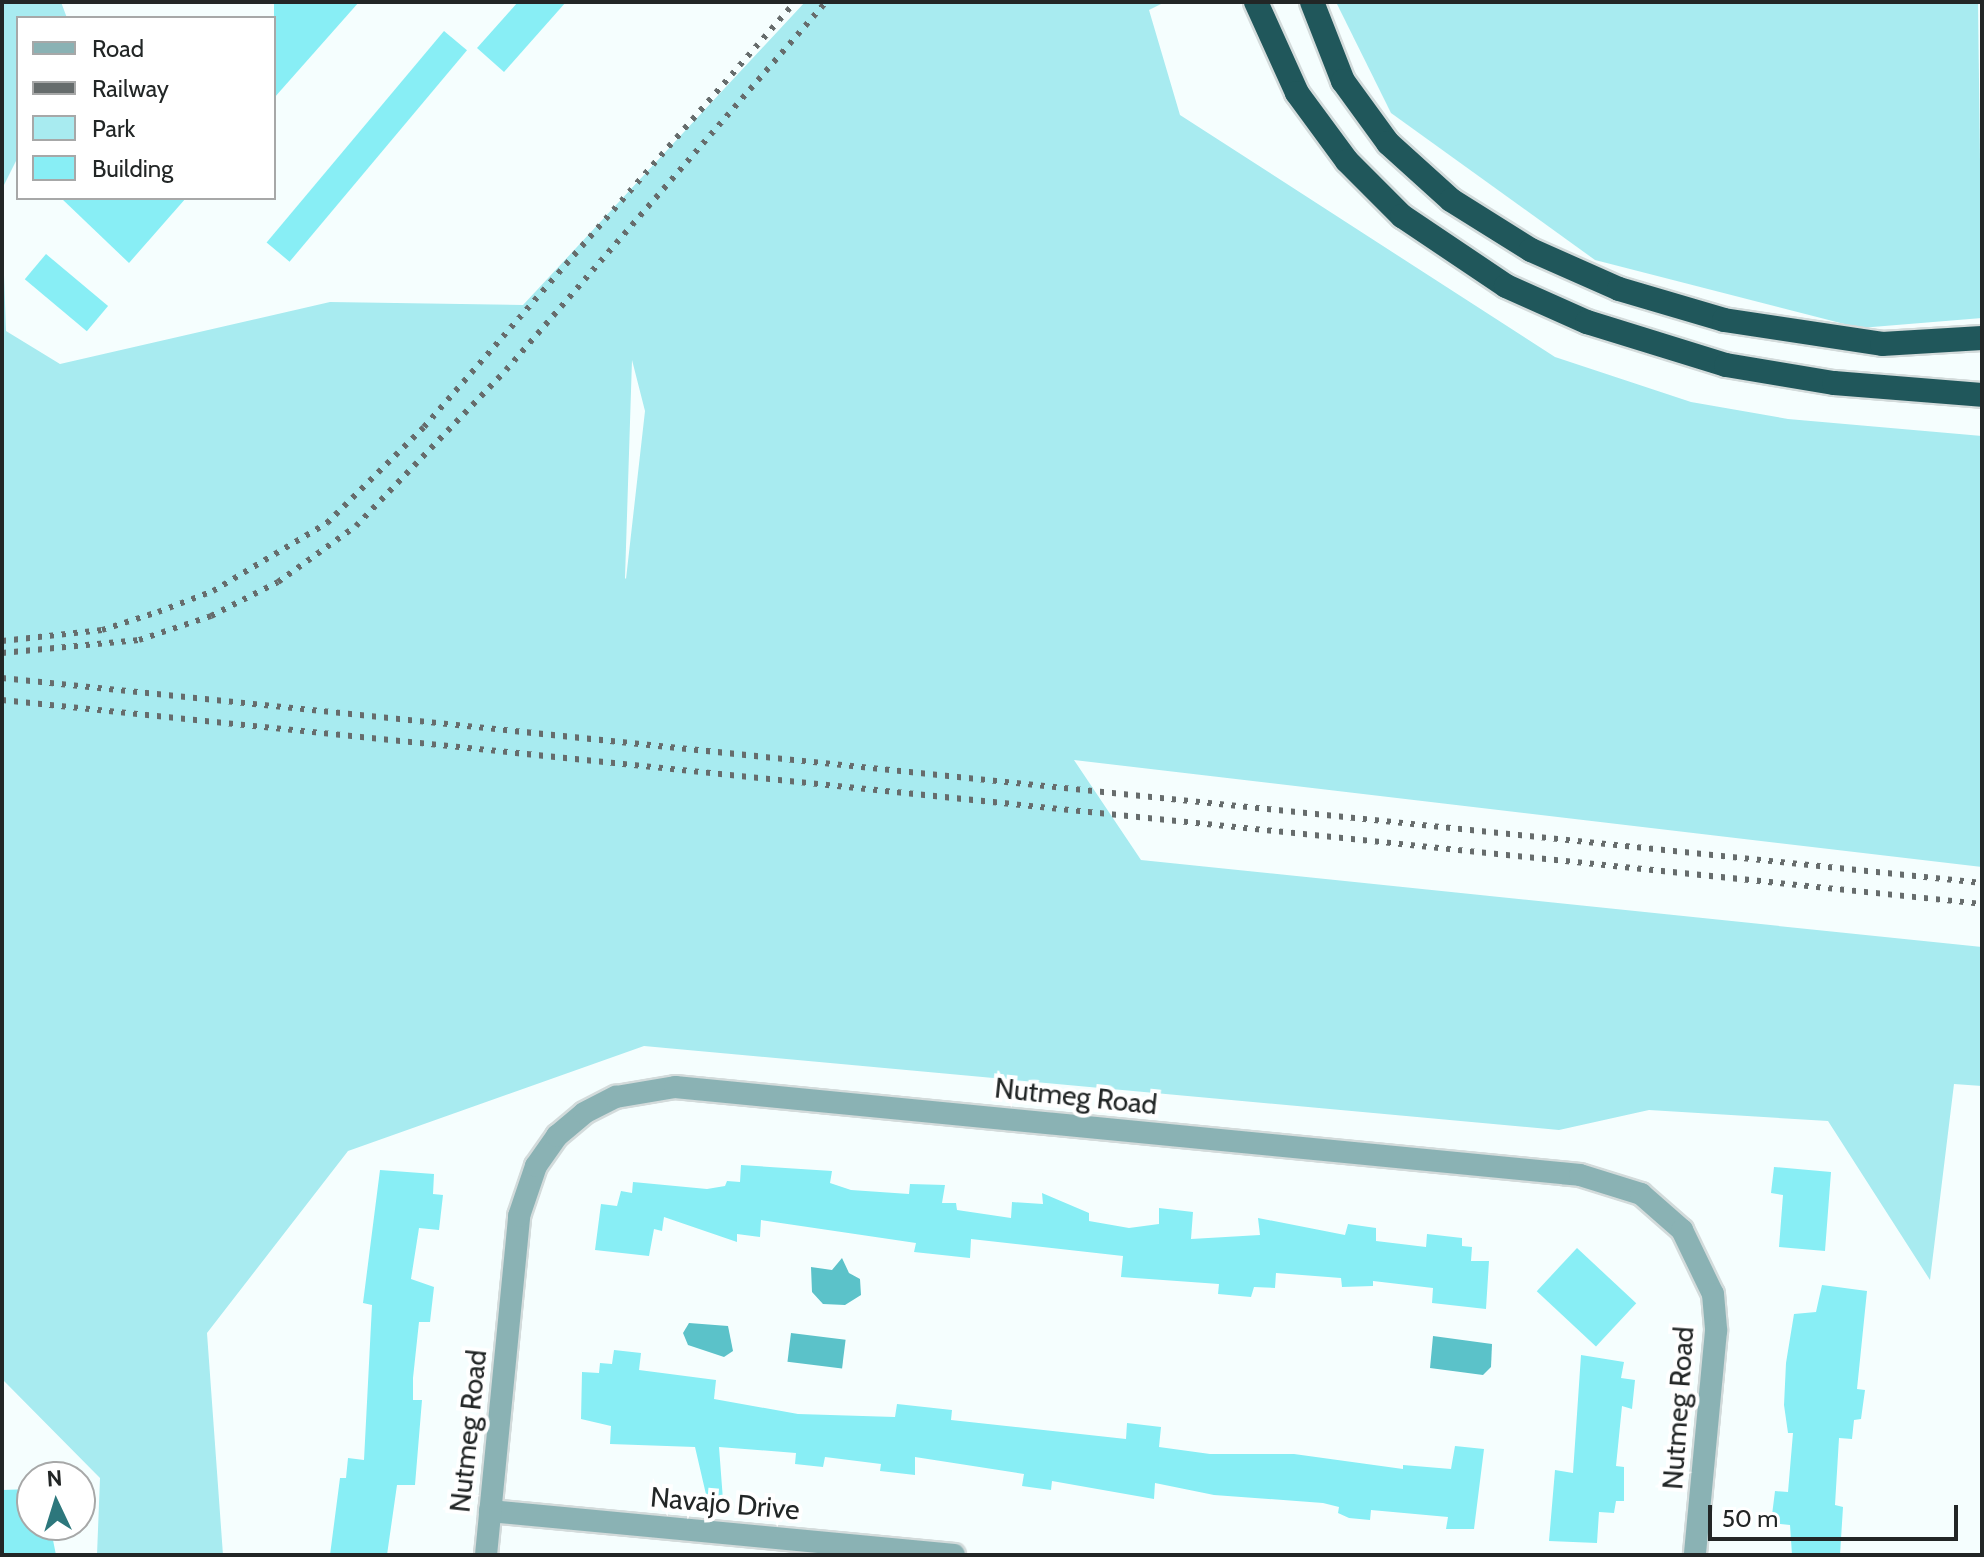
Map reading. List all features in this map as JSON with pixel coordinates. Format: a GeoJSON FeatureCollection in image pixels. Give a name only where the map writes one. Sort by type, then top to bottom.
{"type":"FeatureCollection","features":[{"type":"Feature","properties":{"kind":"highway"},"geometry":{"type":"LineString","coordinates":[[1256,2],[1297,93],[1347,161],[1414,225],[1506,286],[1587,322],[1726,365],[1834,383],[1982,395]]}},
{"type":"Feature","properties":{"kind":"highway"},"geometry":{"type":"LineString","coordinates":[[1312,2],[1343,81],[1388,143],[1451,200],[1531,250],[1619,289],[1738,323],[1882,344],[1982,338]]}},
{"type":"Feature","properties":{"kind":"street","name":"Nutmeg Road"},"geometry":{"type":"LineString","coordinates":[[486,1555],[519,1216],[536,1166],[557,1136],[584,1113],[616,1097],[675,1087],[1580,1175],[1641,1194],[1682,1230],[1713,1294],[1716,1331],[1695,1555]]}},
{"type":"Feature","properties":{"kind":"street","name":"Navajo Drive"},"geometry":{"type":"LineString","coordinates":[[490,1511],[954,1555]]}},
{"type":"Feature","properties":{"kind":"green space"},"geometry":{"type":"Polygon","coordinates":[[[2,2],[61,2],[66,16],[16,16],[16,161],[2,189],[2,2]]]}},
{"type":"Feature","properties":{"kind":"green space"},"geometry":{"type":"Polygon","coordinates":[[[805,2],[1165,2],[1149,10],[1180,115],[1555,357],[1691,402],[1788,419],[1982,436],[1982,867],[1074,760],[1141,860],[1982,947],[1982,1086],[1954,1084],[1930,1280],[1828,1121],[1649,1110],[1559,1130],[644,1046],[348,1151],[207,1333],[223,1555],[97,1555],[100,1478],[96,1474],[96,1461],[83,1461],[2,1379],[2,218],[6,331],[60,364],[330,302],[523,305],[805,2]],[[632,360],[625,578],[645,411],[632,360]]]}},
{"type":"Feature","properties":{"kind":"green space"},"geometry":{"type":"Polygon","coordinates":[[[1336,2],[1978,2],[1982,318],[1860,328],[1595,260],[1391,113],[1336,2]]]}},
{"type":"Feature","properties":{"kind":"shaded area"},"geometry":{"type":"Polygon","coordinates":[[[842,1258],[849,1273],[860,1279],[861,1295],[845,1305],[823,1304],[812,1292],[811,1267],[832,1270],[842,1258]]]}},
{"type":"Feature","properties":{"kind":"shaded area"},"geometry":{"type":"Polygon","coordinates":[[[689,1323],[728,1326],[733,1351],[724,1357],[688,1345],[683,1333],[689,1323]]]}},
{"type":"Feature","properties":{"kind":"shaded area"},"geometry":{"type":"Polygon","coordinates":[[[791,1333],[846,1340],[842,1368],[787,1362],[791,1333]]]}},
{"type":"Feature","properties":{"kind":"shaded area"},"geometry":{"type":"Polygon","coordinates":[[[1433,1336],[1492,1344],[1491,1367],[1483,1375],[1430,1368],[1433,1336]]]}},
{"type":"Feature","properties":{"kind":"building"},"geometry":{"type":"Polygon","coordinates":[[[274,2],[359,2],[276,96],[274,2]]]}},
{"type":"Feature","properties":{"kind":"building"},"geometry":{"type":"Polygon","coordinates":[[[518,2],[566,2],[504,72],[477,48],[518,2]]]}},
{"type":"Feature","properties":{"kind":"building"},"geometry":{"type":"Polygon","coordinates":[[[444,31],[467,50],[290,262],[267,242],[444,31]]]}},
{"type":"Feature","properties":{"kind":"building"},"geometry":{"type":"Polygon","coordinates":[[[63,200],[184,200],[129,263],[63,200]]]}},
{"type":"Feature","properties":{"kind":"building"},"geometry":{"type":"Polygon","coordinates":[[[46,254],[108,306],[87,331],[25,279],[46,254]]]}},
{"type":"Feature","properties":{"kind":"building"},"geometry":{"type":"Polygon","coordinates":[[[741,1165],[832,1171],[830,1183],[851,1190],[909,1194],[910,1184],[945,1185],[942,1203],[956,1203],[957,1210],[1011,1218],[1012,1202],[1043,1204],[1042,1193],[1089,1213],[1089,1221],[1129,1228],[1159,1224],[1159,1208],[1193,1212],[1191,1239],[1260,1235],[1258,1218],[1345,1235],[1348,1224],[1376,1228],[1376,1241],[1426,1247],[1427,1234],[1462,1238],[1462,1246],[1472,1247],[1471,1261],[1489,1261],[1486,1309],[1432,1303],[1433,1288],[1373,1281],[1373,1286],[1342,1287],[1341,1278],[1276,1273],[1275,1288],[1254,1287],[1251,1297],[1218,1294],[1219,1284],[1121,1277],[1123,1256],[971,1239],[970,1258],[914,1252],[916,1243],[761,1220],[760,1237],[737,1234],[737,1242],[664,1217],[662,1231],[654,1229],[649,1256],[595,1250],[601,1204],[617,1206],[621,1191],[632,1193],[633,1182],[707,1189],[725,1186],[727,1181],[740,1182],[741,1165]]]}},
{"type":"Feature","properties":{"kind":"building"},"geometry":{"type":"Polygon","coordinates":[[[1774,1167],[1831,1172],[1825,1251],[1779,1247],[1783,1195],[1771,1193],[1774,1167]]]}},
{"type":"Feature","properties":{"kind":"building"},"geometry":{"type":"Polygon","coordinates":[[[380,1170],[434,1174],[433,1194],[443,1195],[439,1230],[419,1228],[411,1279],[434,1287],[430,1322],[419,1322],[413,1378],[413,1400],[422,1400],[415,1485],[397,1485],[387,1555],[330,1555],[340,1478],[346,1478],[348,1458],[364,1460],[372,1305],[363,1303],[380,1170]]]}},
{"type":"Feature","properties":{"kind":"building"},"geometry":{"type":"Polygon","coordinates":[[[1577,1248],[1636,1303],[1596,1346],[1537,1291],[1577,1248]]]}},
{"type":"Feature","properties":{"kind":"building"},"geometry":{"type":"Polygon","coordinates":[[[1822,1285],[1867,1291],[1857,1389],[1865,1390],[1861,1419],[1854,1420],[1852,1439],[1839,1438],[1835,1505],[1843,1507],[1840,1555],[1792,1555],[1790,1525],[1771,1523],[1775,1491],[1788,1492],[1793,1433],[1788,1433],[1784,1405],[1786,1363],[1794,1314],[1816,1312],[1822,1285]]]}},
{"type":"Feature","properties":{"kind":"building"},"geometry":{"type":"Polygon","coordinates":[[[614,1350],[641,1353],[639,1370],[716,1380],[714,1399],[798,1414],[895,1417],[897,1404],[952,1410],[951,1420],[1126,1439],[1127,1423],[1161,1427],[1159,1447],[1210,1454],[1294,1454],[1403,1469],[1403,1465],[1451,1469],[1455,1446],[1484,1449],[1474,1529],[1446,1529],[1448,1517],[1371,1510],[1370,1520],[1349,1518],[1338,1513],[1339,1507],[1323,1503],[1214,1495],[1155,1483],[1154,1499],[1052,1481],[1051,1490],[1022,1486],[1024,1474],[915,1457],[915,1475],[880,1471],[881,1464],[825,1457],[823,1467],[795,1464],[796,1453],[719,1447],[723,1500],[708,1503],[695,1447],[610,1444],[611,1426],[581,1419],[582,1372],[599,1373],[600,1363],[612,1364],[614,1350]]]}},
{"type":"Feature","properties":{"kind":"building"},"geometry":{"type":"Polygon","coordinates":[[[1581,1355],[1624,1362],[1621,1378],[1635,1380],[1632,1409],[1622,1406],[1616,1466],[1624,1467],[1624,1501],[1616,1501],[1614,1513],[1599,1512],[1597,1543],[1549,1541],[1555,1470],[1573,1473],[1581,1355]]]}},
{"type":"Feature","properties":{"kind":"building"},"geometry":{"type":"Polygon","coordinates":[[[2,1490],[16,1490],[16,1541],[53,1541],[56,1555],[2,1555],[2,1490]]]}},
{"type":"Feature","properties":{"kind":"railway"},"geometry":{"type":"LineString","coordinates":[[2,641],[102,630],[158,612],[213,591],[327,523],[424,427],[795,2]]}},
{"type":"Feature","properties":{"kind":"railway"},"geometry":{"type":"LineString","coordinates":[[2,653],[139,640],[211,616],[278,582],[356,526],[506,370],[826,2]]}},
{"type":"Feature","properties":{"kind":"railway"},"geometry":{"type":"LineString","coordinates":[[2,678],[1982,883]]}},
{"type":"Feature","properties":{"kind":"railway"},"geometry":{"type":"LineString","coordinates":[[2,700],[1982,904]]}}]}
